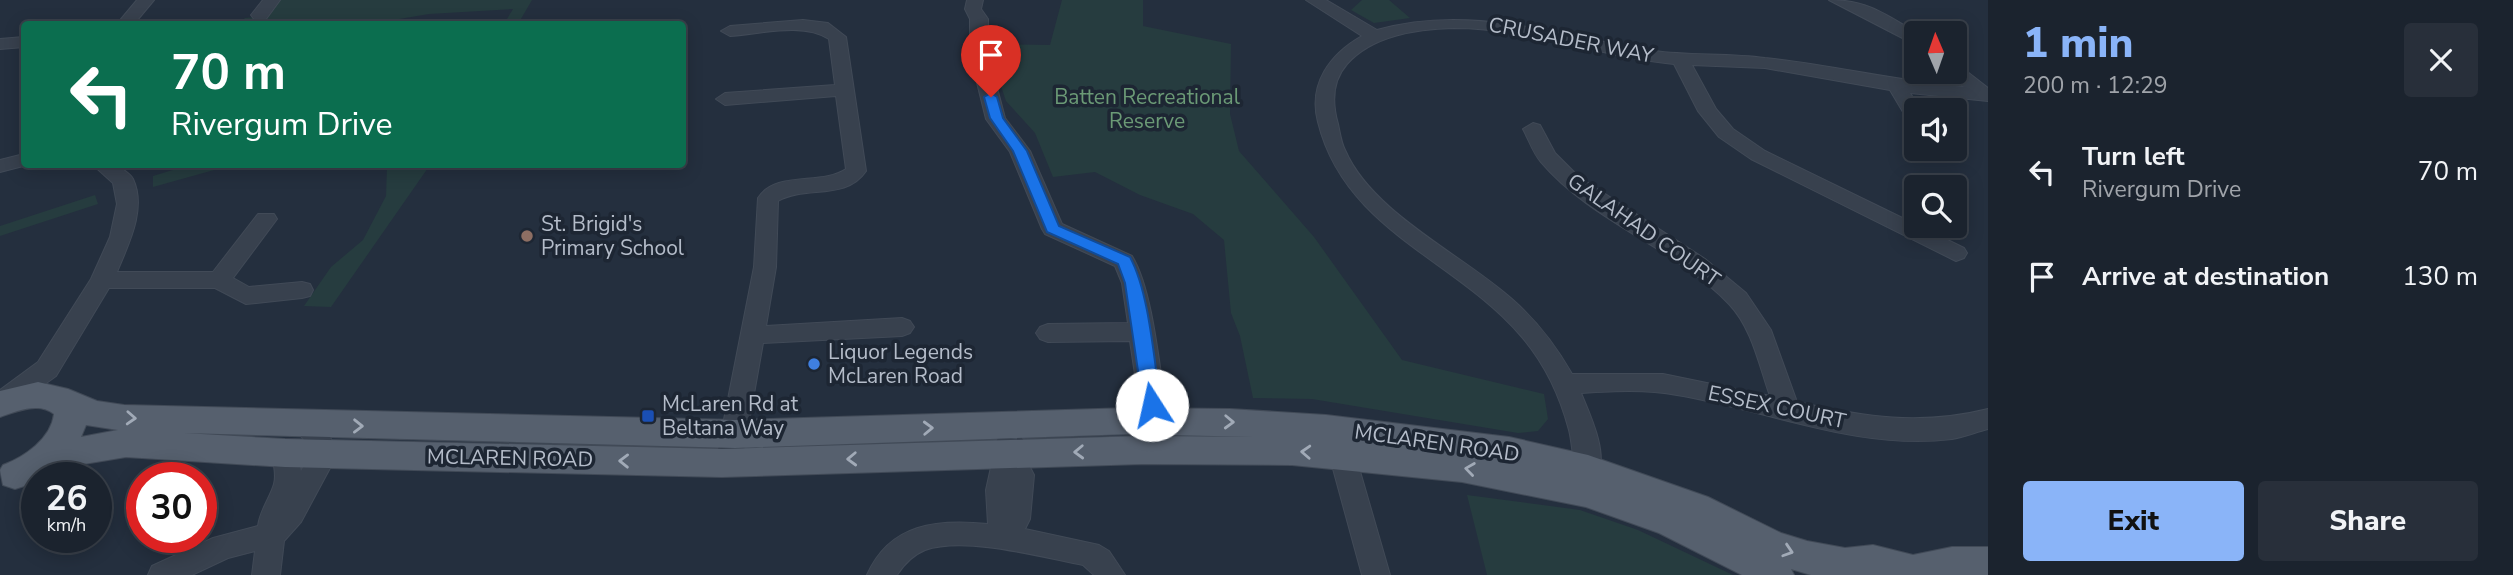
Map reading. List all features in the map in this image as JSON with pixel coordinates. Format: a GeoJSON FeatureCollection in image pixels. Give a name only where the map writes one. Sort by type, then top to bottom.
{"type":"FeatureCollection","features":[{"type":"Feature","properties":{"kind":"main road"},"geometry":{"type":"LineString","coordinates":[[0,404],[57,390],[71,411],[71,422],[65,436],[36,464],[8,477]]}},
{"type":"Feature","properties":{"kind":"main road","name":"MCLAREN ROAD"},"geometry":{"type":"LineString","coordinates":[[57,390],[93,414],[124,418],[305,424],[732,448]]}},
{"type":"Feature","properties":{"kind":"main road","name":"MCLAREN ROAD"},"geometry":{"type":"LineString","coordinates":[[1010,440],[1155,421],[1230,422],[1399,436],[1509,451],[1588,469],[1695,508],[1773,547],[1837,570],[1873,561],[1916,574]]}},
{"type":"Feature","properties":{"kind":"main road","name":"MCLAREN ROAD"},"geometry":{"type":"LineString","coordinates":[[8,477],[82,450],[126,443],[324,455],[1010,440],[1342,454],[1489,471],[1587,492],[1672,522],[1745,557],[1775,575]]}},
{"type":"Feature","properties":{"kind":"main road"},"geometry":{"type":"LineString","coordinates":[[1916,574],[1952,564],[1988,564]]}},
{"type":"Feature","properties":{"kind":"street"},"geometry":{"type":"LineString","coordinates":[[128,21],[146,0]]}},
{"type":"Feature","properties":{"kind":"street"},"geometry":{"type":"LineString","coordinates":[[260,15],[272,0]]}},
{"type":"Feature","properties":{"kind":"street"},"geometry":{"type":"LineString","coordinates":[[975,0],[973,9],[979,19],[979,54],[996,118],[1020,151],[1053,229],[1124,261],[1133,283],[1155,421]]}},
{"type":"Feature","properties":{"kind":"street"},"geometry":{"type":"LineString","coordinates":[[1314,0],[1375,36]]}},
{"type":"Feature","properties":{"kind":"street"},"geometry":{"type":"LineString","coordinates":[[1837,0],[1871,13],[1904,33]]}},
{"type":"Feature","properties":{"kind":"street","name":"CRUSADER WAY"},"geometry":{"type":"LineString","coordinates":[[1588,469],[1587,456],[1564,384],[1547,353],[1505,305],[1374,204],[1345,171],[1327,134],[1326,88],[1330,76],[1345,57],[1375,36],[1401,29],[1445,22],[1492,23],[1604,48],[1680,59],[1760,63],[1897,86],[1986,95]]}},
{"type":"Feature","properties":{"kind":"street"},"geometry":{"type":"LineString","coordinates":[[730,31],[803,25],[822,27],[838,37],[856,171],[839,183],[785,188],[768,198],[765,267],[732,448]]}},
{"type":"Feature","properties":{"kind":"street"},"geometry":{"type":"LineString","coordinates":[[0,44],[21,42]]}},
{"type":"Feature","properties":{"kind":"street"},"geometry":{"type":"LineString","coordinates":[[1680,59],[1708,111],[1726,133],[1758,155],[1956,253]]}},
{"type":"Feature","properties":{"kind":"street"},"geometry":{"type":"LineString","coordinates":[[1967,80],[1986,95]]}},
{"type":"Feature","properties":{"kind":"street"},"geometry":{"type":"LineString","coordinates":[[1897,86],[1904,98]]}},
{"type":"Feature","properties":{"kind":"street"},"geometry":{"type":"LineString","coordinates":[[725,99],[844,90]]}},
{"type":"Feature","properties":{"kind":"street","name":"GALAHAD COURT"},"geometry":{"type":"LineString","coordinates":[[1533,129],[1548,156],[1573,181],[1697,264],[1738,299],[1759,330],[1787,408]]}},
{"type":"Feature","properties":{"kind":"street"},"geometry":{"type":"LineString","coordinates":[[0,166],[21,161]]}},
{"type":"Feature","properties":{"kind":"street"},"geometry":{"type":"LineString","coordinates":[[57,390],[121,237],[127,204],[123,180],[107,168]]}},
{"type":"Feature","properties":{"kind":"street"},"geometry":{"type":"LineString","coordinates":[[219,280],[266,219]]}},
{"type":"Feature","properties":{"kind":"street"},"geometry":{"type":"LineString","coordinates":[[102,280],[219,280],[246,296],[302,290]]}},
{"type":"Feature","properties":{"kind":"street"},"geometry":{"type":"LineString","coordinates":[[752,335],[902,327]]}},
{"type":"Feature","properties":{"kind":"street"},"geometry":{"type":"LineString","coordinates":[[1048,333],[1140,332]]}},
{"type":"Feature","properties":{"kind":"street","name":"ESSEX COURT"},"geometry":{"type":"LineString","coordinates":[[1564,384],[1675,384],[1836,421],[1895,429],[1932,431],[1965,428],[1988,419]]}},
{"type":"Feature","properties":{"kind":"street"},"geometry":{"type":"LineString","coordinates":[[162,575],[223,547],[273,534],[291,514],[324,455],[317,432],[305,424]]}},
{"type":"Feature","properties":{"kind":"street"},"geometry":{"type":"LineString","coordinates":[[1006,540],[1016,519],[1021,475],[1010,440]]}},
{"type":"Feature","properties":{"kind":"street"},"geometry":{"type":"LineString","coordinates":[[266,575],[274,516],[289,481],[285,453]]}},
{"type":"Feature","properties":{"kind":"street"},"geometry":{"type":"LineString","coordinates":[[1342,454],[1376,575]]}},
{"type":"Feature","properties":{"kind":"street"},"geometry":{"type":"LineString","coordinates":[[881,575],[896,554],[921,539],[967,535],[1088,554],[1099,559],[1111,575]]}},
{"type":"Feature","properties":{"kind":"green space"},"geometry":{"type":"Polygon","coordinates":[[[279,0],[532,0],[520,21],[506,21],[513,9],[429,14],[388,21],[242,21],[245,18],[265,16],[279,0]]]}},
{"type":"Feature","properties":{"kind":"green space","name":"Batten Recreational Reserve"},"geometry":{"type":"Polygon","coordinates":[[[1062,0],[1143,0],[1143,26],[1231,44],[1230,114],[1239,151],[1314,237],[1402,360],[1544,394],[1548,419],[1538,431],[1518,433],[1312,399],[1253,398],[1240,336],[1231,313],[1224,240],[1193,214],[1140,195],[1095,172],[1053,177],[1035,133],[1006,101],[992,59],[993,44],[1050,45],[1062,0]]]}},
{"type":"Feature","properties":{"kind":"green space"},"geometry":{"type":"Polygon","coordinates":[[[1362,0],[1389,0],[1410,18],[1374,23],[1351,10],[1362,0]]]}},
{"type":"Feature","properties":{"kind":"green space"},"geometry":{"type":"Polygon","coordinates":[[[179,168],[221,168],[153,187],[153,176],[179,168]]]}},
{"type":"Feature","properties":{"kind":"green space"},"geometry":{"type":"Polygon","coordinates":[[[387,168],[428,168],[331,307],[304,306],[331,267],[363,240],[386,196],[387,168]]]}},
{"type":"Feature","properties":{"kind":"green space"},"geometry":{"type":"Polygon","coordinates":[[[95,195],[98,204],[0,236],[0,226],[95,195]]]}},
{"type":"Feature","properties":{"kind":"green space"},"geometry":{"type":"Polygon","coordinates":[[[1467,495],[1580,510],[1638,530],[1733,575],[1487,575],[1467,495]]]}},
{"type":"Feature","properties":{"kind":"place","name":"St. Brigid's Primary School"},"geometry":{"type":"Point","coordinates":[527,236]}},
{"type":"Feature","properties":{"kind":"place","name":"Liquor Legends McLaren Road"},"geometry":{"type":"Point","coordinates":[814,364]}},
{"type":"Feature","properties":{"kind":"place","name":"McLaren Rd at Beltana Way"},"geometry":{"type":"Point","coordinates":[648,416]}},
{"type":"Feature","properties":{"kind":"route"},"geometry":{"type":"LineString","coordinates":[[991,97],[996,118],[1020,151],[1053,229],[1124,261],[1133,283],[1152,405]]}}]}
